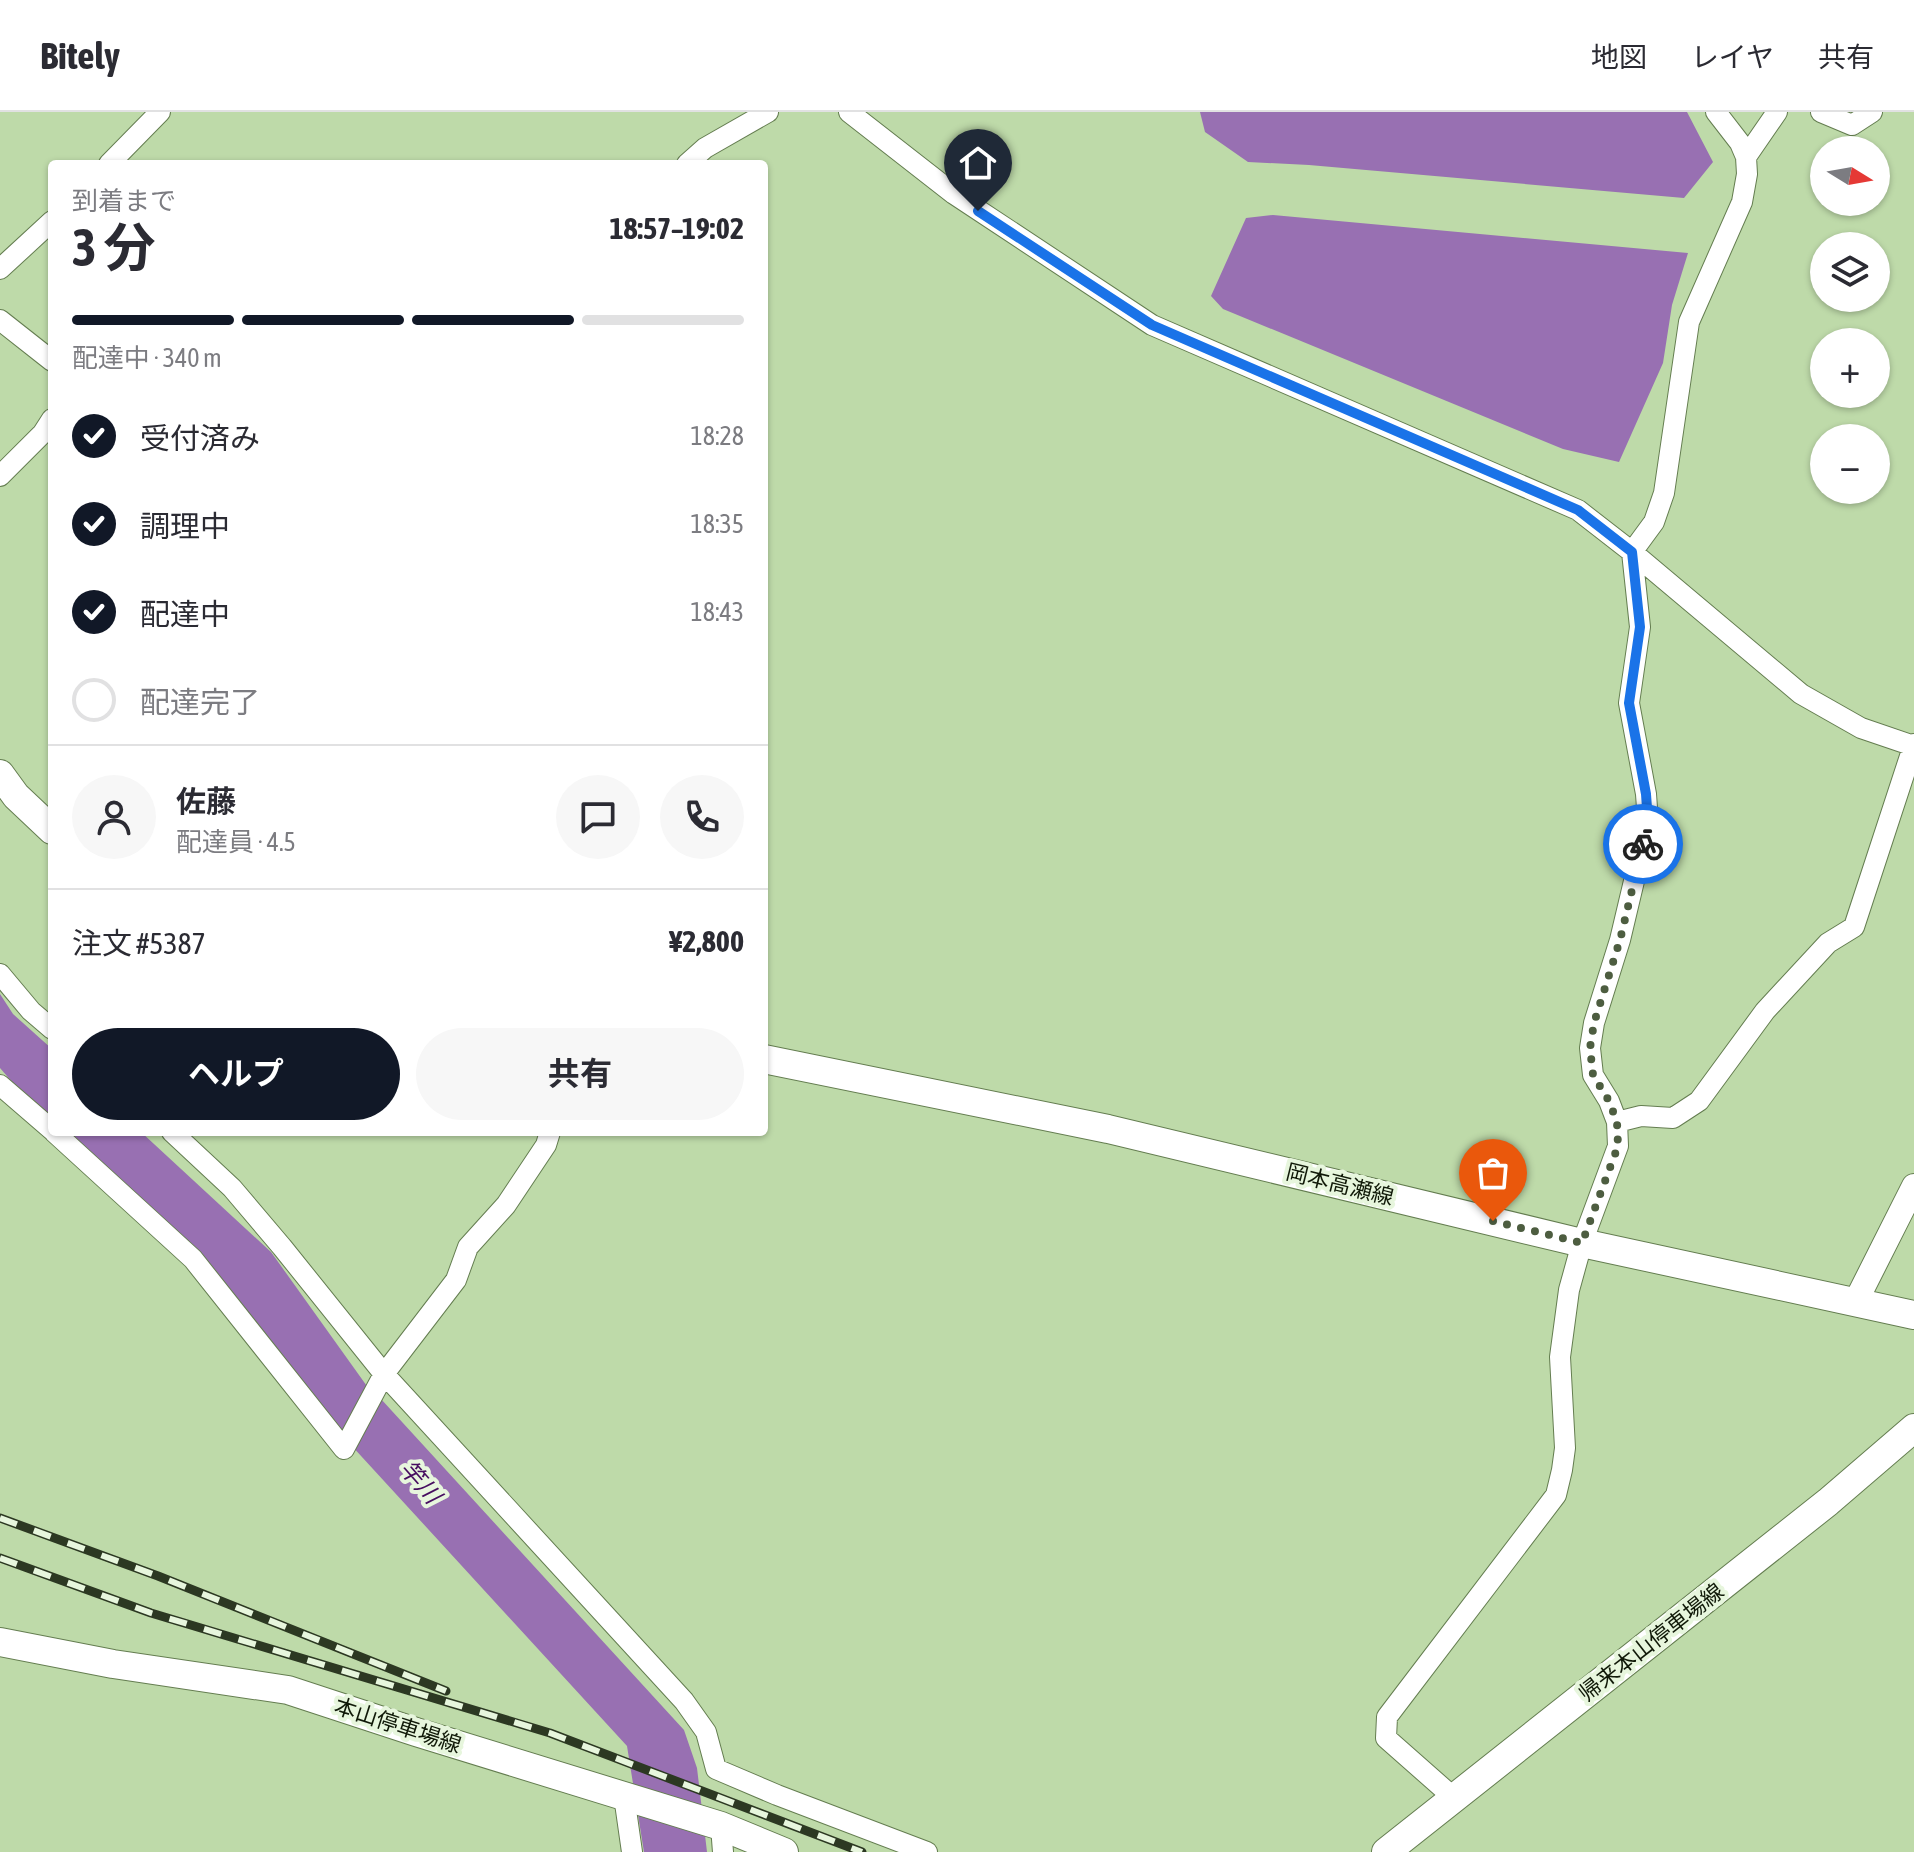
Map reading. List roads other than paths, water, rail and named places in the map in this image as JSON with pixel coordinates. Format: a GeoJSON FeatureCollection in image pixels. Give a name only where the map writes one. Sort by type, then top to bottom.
{"type":"FeatureCollection","features":[{"type":"Feature","properties":{"kind":"main road"},"geometry":{"type":"LineString","coordinates":[[0,774],[16,796],[48,826]]}},
{"type":"Feature","properties":{"kind":"main road","name":"岡本高瀬線"},"geometry":{"type":"LineString","coordinates":[[768,1060],[1108,1129],[1582,1243],[1914,1315]]}},
{"type":"Feature","properties":{"kind":"main road","name":"帰来本山停車場線"},"geometry":{"type":"LineString","coordinates":[[1386,1852],[1816,1512],[1914,1428]]}},
{"type":"Feature","properties":{"kind":"main road","name":"本山停車場線"},"geometry":{"type":"LineString","coordinates":[[0,1642],[113,1664],[288,1690],[624,1796],[722,1839],[784,1852]]}},
{"type":"Feature","properties":{"kind":"street"},"geometry":{"type":"LineString","coordinates":[[113,160],[160,112]]}},
{"type":"Feature","properties":{"kind":"street"},"geometry":{"type":"LineString","coordinates":[[692,160],[705,148],[768,112]]}},
{"type":"Feature","properties":{"kind":"street"},"geometry":{"type":"LineString","coordinates":[[849,112],[954,194],[1152,325],[1578,510],[1801,694],[1861,728],[1914,745],[1854,927],[1828,943],[1765,1011],[1699,1101],[1673,1118],[1641,1116],[1617,1122]]}},
{"type":"Feature","properties":{"kind":"street"},"geometry":{"type":"LineString","coordinates":[[1454,1798],[1386,1738],[1387,1717],[1556,1495],[1562,1470],[1565,1448],[1560,1357],[1569,1290],[1582,1243],[1618,1146],[1617,1122],[1609,1101],[1593,1075],[1590,1048],[1648,822],[1646,794],[1629,703],[1640,627],[1632,552],[1654,522],[1664,493],[1689,322],[1742,202],[1747,174],[1746,157],[1740,143],[1716,112]]}},
{"type":"Feature","properties":{"kind":"street"},"geometry":{"type":"LineString","coordinates":[[1746,157],[1777,112]]}},
{"type":"Feature","properties":{"kind":"street"},"geometry":{"type":"LineString","coordinates":[[1821,112],[1852,125],[1872,112]]}},
{"type":"Feature","properties":{"kind":"street"},"geometry":{"type":"LineString","coordinates":[[0,269],[48,225]]}},
{"type":"Feature","properties":{"kind":"street"},"geometry":{"type":"LineString","coordinates":[[0,320],[48,358]]}},
{"type":"Feature","properties":{"kind":"street"},"geometry":{"type":"LineString","coordinates":[[0,476],[48,425]]}},
{"type":"Feature","properties":{"kind":"street"},"geometry":{"type":"LineString","coordinates":[[0,974],[31,1011],[48,1026]]}},
{"type":"Feature","properties":{"kind":"street"},"geometry":{"type":"LineString","coordinates":[[0,1085],[48,1127]]}},
{"type":"Feature","properties":{"kind":"street"},"geometry":{"type":"LineString","coordinates":[[58,1136],[193,1259],[344,1449],[381,1380],[456,1280],[468,1247],[506,1205],[549,1136]]}},
{"type":"Feature","properties":{"kind":"street"},"geometry":{"type":"LineString","coordinates":[[176,1136],[232,1188],[282,1247],[381,1380],[684,1701],[706,1732],[716,1769],[927,1852]]}},
{"type":"Feature","properties":{"kind":"street"},"geometry":{"type":"LineString","coordinates":[[1856,1301],[1914,1186]]}},
{"type":"Feature","properties":{"kind":"street"},"geometry":{"type":"LineString","coordinates":[[624,1796],[632,1852]]}},
{"type":"Feature","properties":{"kind":"water"},"geometry":{"type":"Polygon","coordinates":[[[1200,112],[1687,112],[1713,162],[1684,198],[1248,162],[1205,132],[1200,112]]]}},
{"type":"Feature","properties":{"kind":"water"},"geometry":{"type":"Polygon","coordinates":[[[1273,215],[1688,253],[1672,305],[1663,363],[1619,462],[1563,449],[1223,309],[1211,296],[1246,218],[1273,215]]]}},
{"type":"Feature","properties":{"kind":"water"},"geometry":{"type":"Polygon","coordinates":[[[0,994],[13,1014],[48,1045],[48,1118],[0,1068],[0,994]]]}},
{"type":"Feature","properties":{"kind":"water","name":"竿川"},"geometry":{"type":"Polygon","coordinates":[[[68,1136],[145,1136],[271,1252],[369,1389],[684,1730],[697,1768],[707,1852],[644,1852],[627,1746],[68,1136]]]}},
{"type":"Feature","properties":{"kind":"railway"},"geometry":{"type":"LineString","coordinates":[[0,1518],[158,1576],[446,1691]]}},
{"type":"Feature","properties":{"kind":"railway"},"geometry":{"type":"LineString","coordinates":[[0,1558],[151,1613],[550,1733],[862,1852]]}}]}
